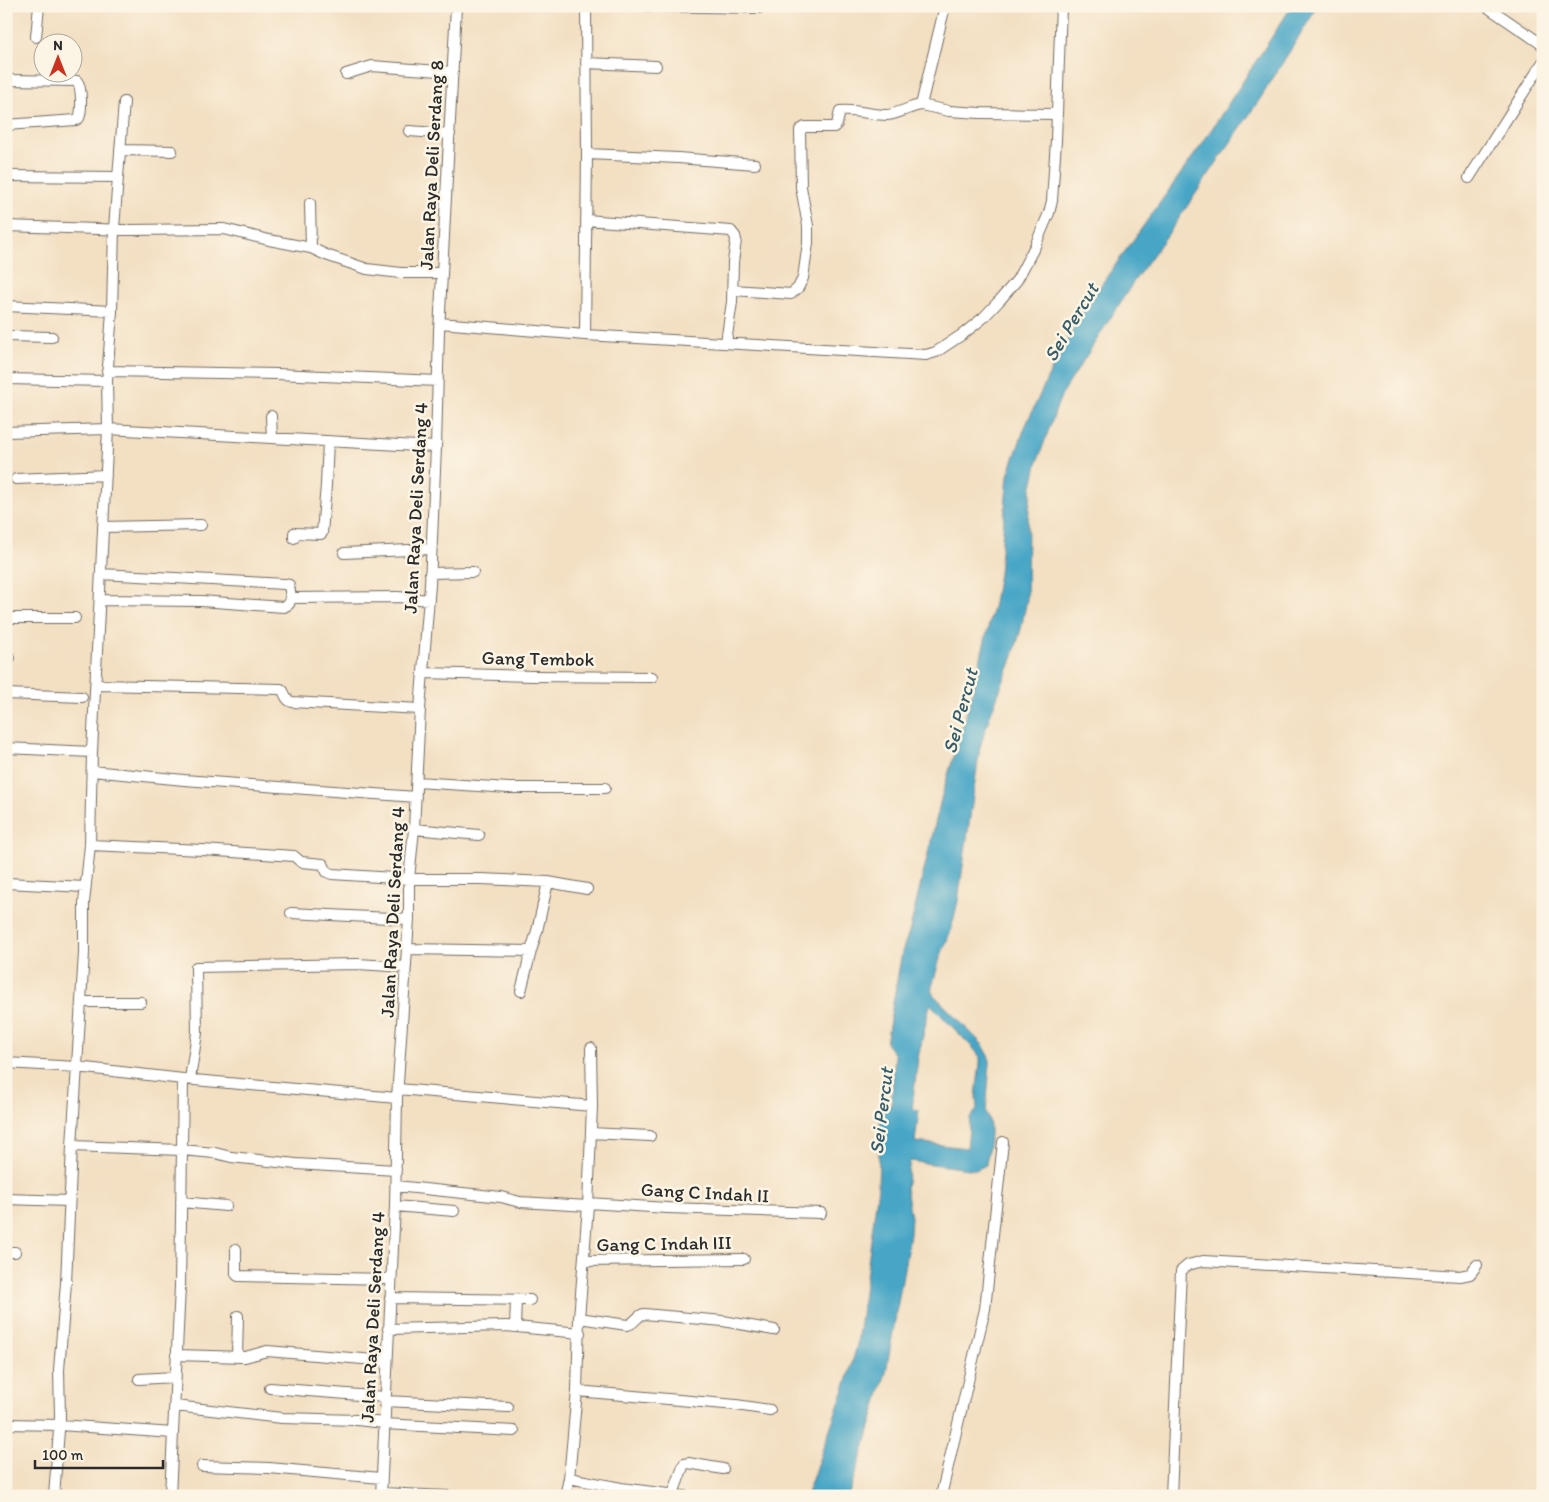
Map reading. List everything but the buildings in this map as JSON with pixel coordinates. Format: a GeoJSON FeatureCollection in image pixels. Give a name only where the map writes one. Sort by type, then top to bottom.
{"type":"FeatureCollection","features":[{"type":"Feature","properties":{"kind":"street"},"geometry":{"type":"LineString","coordinates":[[36,32],[39,6]]}},
{"type":"Feature","properties":{"kind":"street","name":"Jalan Raya Deli Serdang 8"},"geometry":{"type":"LineString","coordinates":[[439,326],[456,6]]}},
{"type":"Feature","properties":{"kind":"street"},"geometry":{"type":"LineString","coordinates":[[585,336],[586,6]]}},
{"type":"Feature","properties":{"kind":"street"},"geometry":{"type":"LineString","coordinates":[[648,6],[758,8]]}},
{"type":"Feature","properties":{"kind":"street"},"geometry":{"type":"LineString","coordinates":[[921,105],[945,6]]}},
{"type":"Feature","properties":{"kind":"street"},"geometry":{"type":"LineString","coordinates":[[439,326],[926,355],[936,352],[947,346],[983,318],[1017,280],[1035,246],[1049,213],[1052,200],[1061,6]]}},
{"type":"Feature","properties":{"kind":"street"},"geometry":{"type":"LineString","coordinates":[[1486,6],[1543,45]]}},
{"type":"Feature","properties":{"kind":"street"},"geometry":{"type":"LineString","coordinates":[[1469,178],[1543,62]]}},
{"type":"Feature","properties":{"kind":"street"},"geometry":{"type":"LineString","coordinates":[[586,64],[656,66]]}},
{"type":"Feature","properties":{"kind":"street"},"geometry":{"type":"LineString","coordinates":[[346,74],[372,66],[453,72]]}},
{"type":"Feature","properties":{"kind":"street"},"geometry":{"type":"LineString","coordinates":[[6,80],[77,81],[80,85],[81,113],[80,118],[76,120],[6,124]]}},
{"type":"Feature","properties":{"kind":"street"},"geometry":{"type":"LineString","coordinates":[[54,1496],[60,1425],[59,1370],[66,1283],[84,953],[85,886],[90,845],[92,752],[97,685],[108,429],[107,376],[112,311],[114,228],[124,102]]}},
{"type":"Feature","properties":{"kind":"street"},"geometry":{"type":"LineString","coordinates":[[732,290],[791,294],[798,288],[803,278],[808,242],[808,226],[801,187],[800,130],[805,127],[834,127],[837,124],[840,111],[887,114],[897,113],[921,105],[949,111],[1056,114]]}},
{"type":"Feature","properties":{"kind":"street"},"geometry":{"type":"LineString","coordinates":[[409,131],[450,134]]}},
{"type":"Feature","properties":{"kind":"street"},"geometry":{"type":"LineString","coordinates":[[120,150],[172,151]]}},
{"type":"Feature","properties":{"kind":"street"},"geometry":{"type":"LineString","coordinates":[[587,154],[755,164]]}},
{"type":"Feature","properties":{"kind":"street"},"geometry":{"type":"LineString","coordinates":[[6,176],[118,176]]}},
{"type":"Feature","properties":{"kind":"street"},"geometry":{"type":"LineString","coordinates":[[310,203],[311,248]]}},
{"type":"Feature","properties":{"kind":"street"},"geometry":{"type":"LineString","coordinates":[[586,220],[731,230],[736,240],[732,262],[732,302],[726,342]]}},
{"type":"Feature","properties":{"kind":"street"},"geometry":{"type":"LineString","coordinates":[[6,226],[114,228],[127,230],[224,229],[311,248],[367,269],[401,273],[442,273]]}},
{"type":"Feature","properties":{"kind":"street"},"geometry":{"type":"LineString","coordinates":[[6,306],[112,311]]}},
{"type":"Feature","properties":{"kind":"street","name":"Jalan Raya Deli Serdang 4"},"geometry":{"type":"LineString","coordinates":[[381,1494],[396,1186],[398,1094],[409,919],[409,879],[429,600],[439,326]]}},
{"type":"Feature","properties":{"kind":"street"},"geometry":{"type":"LineString","coordinates":[[6,336],[52,337]]}},
{"type":"Feature","properties":{"kind":"street"},"geometry":{"type":"LineString","coordinates":[[6,379],[276,374],[438,381]]}},
{"type":"Feature","properties":{"kind":"street"},"geometry":{"type":"LineString","coordinates":[[271,416],[272,438]]}},
{"type":"Feature","properties":{"kind":"street"},"geometry":{"type":"LineString","coordinates":[[6,432],[108,429],[436,447]]}},
{"type":"Feature","properties":{"kind":"street"},"geometry":{"type":"LineString","coordinates":[[294,538],[294,533],[322,533],[328,441]]}},
{"type":"Feature","properties":{"kind":"street"},"geometry":{"type":"LineString","coordinates":[[16,479],[106,475]]}},
{"type":"Feature","properties":{"kind":"street"},"geometry":{"type":"LineString","coordinates":[[103,527],[201,525]]}},
{"type":"Feature","properties":{"kind":"street"},"geometry":{"type":"LineString","coordinates":[[344,553],[431,549]]}},
{"type":"Feature","properties":{"kind":"street"},"geometry":{"type":"LineString","coordinates":[[430,572],[473,572]]}},
{"type":"Feature","properties":{"kind":"street"},"geometry":{"type":"LineString","coordinates":[[100,600],[200,601],[284,607],[289,604],[291,598],[289,584],[101,574]]}},
{"type":"Feature","properties":{"kind":"street"},"geometry":{"type":"LineString","coordinates":[[291,598],[398,597],[429,600]]}},
{"type":"Feature","properties":{"kind":"street"},"geometry":{"type":"LineString","coordinates":[[6,618],[75,618]]}},
{"type":"Feature","properties":{"kind":"street","name":"Gang Tembok"},"geometry":{"type":"LineString","coordinates":[[424,673],[652,677]]}},
{"type":"Feature","properties":{"kind":"street"},"geometry":{"type":"LineString","coordinates":[[97,685],[281,689],[287,699],[292,702],[420,709]]}},
{"type":"Feature","properties":{"kind":"street"},"geometry":{"type":"LineString","coordinates":[[6,694],[82,697]]}},
{"type":"Feature","properties":{"kind":"street"},"geometry":{"type":"LineString","coordinates":[[6,748],[92,752]]}},
{"type":"Feature","properties":{"kind":"street"},"geometry":{"type":"LineString","coordinates":[[92,771],[184,780],[416,797]]}},
{"type":"Feature","properties":{"kind":"street"},"geometry":{"type":"LineString","coordinates":[[417,782],[509,788],[605,788]]}},
{"type":"Feature","properties":{"kind":"street"},"geometry":{"type":"LineString","coordinates":[[414,829],[479,835]]}},
{"type":"Feature","properties":{"kind":"street"},"geometry":{"type":"LineString","coordinates":[[90,845],[294,856],[301,862],[323,864],[327,872],[332,874],[409,879],[481,879],[548,882],[587,889]]}},
{"type":"Feature","properties":{"kind":"street"},"geometry":{"type":"LineString","coordinates":[[521,991],[548,882]]}},
{"type":"Feature","properties":{"kind":"street"},"geometry":{"type":"LineString","coordinates":[[6,883],[85,886]]}},
{"type":"Feature","properties":{"kind":"street"},"geometry":{"type":"LineString","coordinates":[[291,913],[409,919]]}},
{"type":"Feature","properties":{"kind":"street"},"geometry":{"type":"LineString","coordinates":[[407,949],[531,951]]}},
{"type":"Feature","properties":{"kind":"street"},"geometry":{"type":"LineString","coordinates":[[170,1496],[180,1287],[182,1150],[187,1079],[197,1033],[196,967],[358,964],[406,967]]}},
{"type":"Feature","properties":{"kind":"street"},"geometry":{"type":"LineString","coordinates":[[81,1002],[141,1002]]}},
{"type":"Feature","properties":{"kind":"street"},"geometry":{"type":"LineString","coordinates":[[565,1496],[569,1478],[577,1391],[588,1204],[592,1106],[591,1048]]}},
{"type":"Feature","properties":{"kind":"street"},"geometry":{"type":"LineString","coordinates":[[6,1063],[77,1067],[187,1079],[592,1106]]}},
{"type":"Feature","properties":{"kind":"street"},"geometry":{"type":"LineString","coordinates":[[591,1133],[650,1136]]}},
{"type":"Feature","properties":{"kind":"street"},"geometry":{"type":"LineString","coordinates":[[941,1496],[985,1309],[1003,1142]]}},
{"type":"Feature","properties":{"kind":"street"},"geometry":{"type":"LineString","coordinates":[[72,1146],[182,1150],[296,1164],[396,1170]]}},
{"type":"Feature","properties":{"kind":"street","name":"Gang C Indah II"},"geometry":{"type":"LineString","coordinates":[[396,1186],[501,1197],[520,1202],[821,1213]]}},
{"type":"Feature","properties":{"kind":"street"},"geometry":{"type":"LineString","coordinates":[[6,1199],[69,1201]]}},
{"type":"Feature","properties":{"kind":"street"},"geometry":{"type":"LineString","coordinates":[[181,1202],[226,1206]]}},
{"type":"Feature","properties":{"kind":"street"},"geometry":{"type":"LineString","coordinates":[[395,1206],[454,1211]]}},
{"type":"Feature","properties":{"kind":"street"},"geometry":{"type":"LineString","coordinates":[[236,1249],[236,1274],[238,1276],[391,1279]]}},
{"type":"Feature","properties":{"kind":"street","name":"Gang C Indah III"},"geometry":{"type":"LineString","coordinates":[[584,1261],[744,1259]]}},
{"type":"Feature","properties":{"kind":"street"},"geometry":{"type":"LineString","coordinates":[[1171,1496],[1181,1271],[1188,1265],[1203,1261],[1460,1276],[1470,1274],[1477,1265]]}},
{"type":"Feature","properties":{"kind":"street"},"geometry":{"type":"LineString","coordinates":[[390,1298],[530,1300]]}},
{"type":"Feature","properties":{"kind":"street"},"geometry":{"type":"LineString","coordinates":[[514,1327],[516,1300]]}},
{"type":"Feature","properties":{"kind":"street"},"geometry":{"type":"LineString","coordinates":[[580,1318],[630,1325],[640,1315],[644,1314],[723,1321],[774,1330]]}},
{"type":"Feature","properties":{"kind":"street"},"geometry":{"type":"LineString","coordinates":[[237,1357],[238,1316]]}},
{"type":"Feature","properties":{"kind":"street"},"geometry":{"type":"LineString","coordinates":[[388,1329],[514,1327],[580,1333]]}},
{"type":"Feature","properties":{"kind":"street"},"geometry":{"type":"LineString","coordinates":[[176,1355],[245,1357],[267,1351],[387,1361]]}},
{"type":"Feature","properties":{"kind":"street"},"geometry":{"type":"LineString","coordinates":[[138,1379],[175,1377]]}},
{"type":"Feature","properties":{"kind":"street"},"geometry":{"type":"LineString","coordinates":[[270,1388],[385,1399],[508,1407]]}},
{"type":"Feature","properties":{"kind":"street"},"geometry":{"type":"LineString","coordinates":[[577,1391],[736,1405],[770,1410]]}},
{"type":"Feature","properties":{"kind":"street"},"geometry":{"type":"LineString","coordinates":[[175,1406],[282,1418],[357,1420],[384,1424],[514,1431]]}},
{"type":"Feature","properties":{"kind":"street"},"geometry":{"type":"LineString","coordinates":[[6,1424],[60,1425],[173,1433]]}},
{"type":"Feature","properties":{"kind":"street"},"geometry":{"type":"LineString","coordinates":[[673,1494],[684,1464],[688,1463],[723,1469]]}},
{"type":"Feature","properties":{"kind":"street"},"geometry":{"type":"LineString","coordinates":[[202,1466],[269,1468],[381,1478]]}},
{"type":"Feature","properties":{"kind":"street"},"geometry":{"type":"LineString","coordinates":[[569,1478],[621,1488],[684,1496]]}},
{"type":"Feature","properties":{"kind":"street"},"geometry":{"type":"LineString","coordinates":[[381,1494],[448,1496]]}},
{"type":"Feature","properties":{"kind":"water","name":"Sei Percut"},"geometry":{"type":"Polygon","coordinates":[[[1292,6],[1318,6],[1260,99],[1134,281],[1064,391],[1038,460],[1031,490],[1028,521],[1027,599],[1021,629],[980,747],[958,901],[951,930],[940,958],[932,987],[933,994],[983,1045],[988,1054],[990,1062],[986,1112],[990,1131],[986,1165],[976,1170],[910,1161],[906,1188],[911,1217],[910,1234],[886,1372],[863,1452],[848,1496],[806,1496],[848,1378],[857,1345],[878,1187],[880,1124],[884,1105],[891,1106],[895,1055],[886,1043],[902,952],[910,929],[942,795],[971,698],[994,603],[999,573],[1008,475],[1025,427],[1048,377],[1083,310],[1202,144],[1292,6]],[[930,1004],[918,1058],[912,1109],[919,1110],[915,1142],[967,1148],[970,1118],[977,1108],[976,1096],[980,1057],[930,1004]]]}}]}
